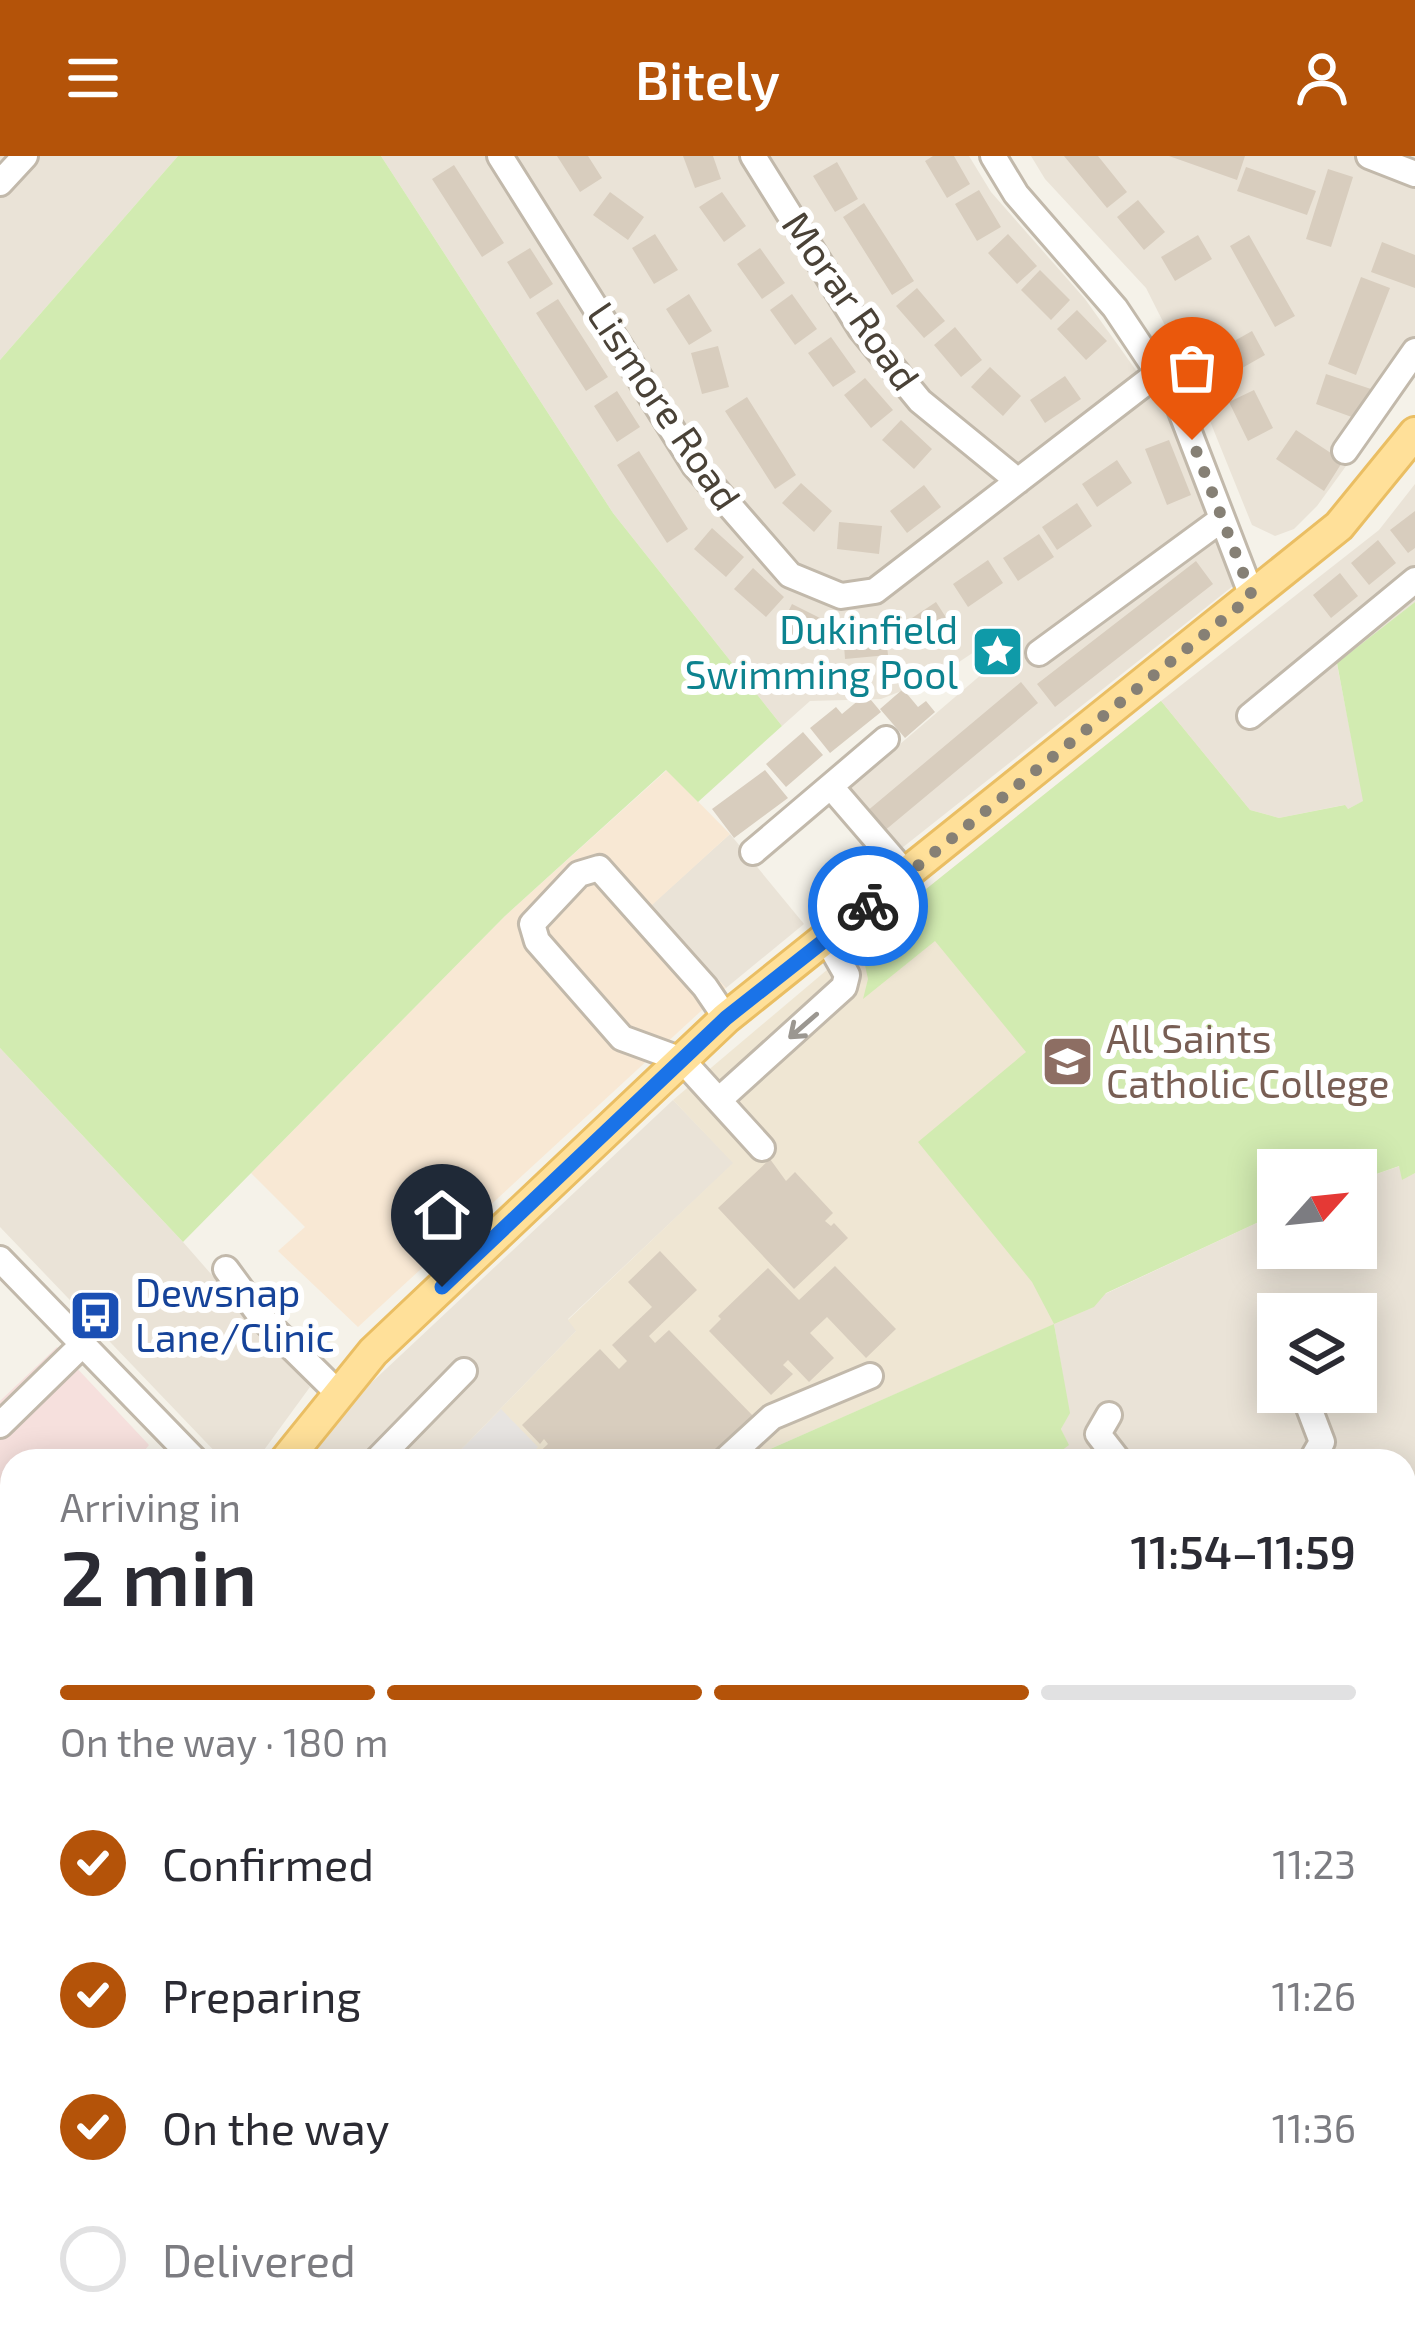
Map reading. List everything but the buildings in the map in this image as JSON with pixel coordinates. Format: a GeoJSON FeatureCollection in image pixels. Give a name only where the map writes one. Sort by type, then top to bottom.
{"type":"FeatureCollection","features":[{"type":"Feature","properties":{"kind":"main road"},"geometry":{"type":"LineString","coordinates":[[295,1449],[374,1352],[726,1018],[1339,526],[1415,434]]}},
{"type":"Feature","properties":{"kind":"street"},"geometry":{"type":"LineString","coordinates":[[0,183],[25,156]]}},
{"type":"Feature","properties":{"kind":"street","name":"Lismore Road"},"geometry":{"type":"LineString","coordinates":[[500,156],[695,466],[790,575],[841,596],[875,591],[1158,373]]}},
{"type":"Feature","properties":{"kind":"street","name":"Morar Road"},"geometry":{"type":"LineString","coordinates":[[753,156],[876,347],[920,401],[1018,481]]}},
{"type":"Feature","properties":{"kind":"street"},"geometry":{"type":"LineString","coordinates":[[993,156],[1016,194],[1115,308],[1177,401],[1252,596]]}},
{"type":"Feature","properties":{"kind":"street"},"geometry":{"type":"LineString","coordinates":[[1369,156],[1415,174]]}},
{"type":"Feature","properties":{"kind":"street"},"geometry":{"type":"LineString","coordinates":[[1345,451],[1415,351]]}},
{"type":"Feature","properties":{"kind":"street"},"geometry":{"type":"LineString","coordinates":[[1039,653],[1222,519]]}},
{"type":"Feature","properties":{"kind":"street"},"geometry":{"type":"LineString","coordinates":[[1250,716],[1415,580]]}},
{"type":"Feature","properties":{"kind":"street"},"geometry":{"type":"LineString","coordinates":[[753,852],[886,739]]}},
{"type":"Feature","properties":{"kind":"street"},"geometry":{"type":"LineString","coordinates":[[832,788],[907,874]]}},
{"type":"Feature","properties":{"kind":"street"},"geometry":{"type":"LineString","coordinates":[[726,1018],[705,987],[599,868],[580,874],[532,924],[537,941],[622,1038],[682,1060],[762,1148]]}},
{"type":"Feature","properties":{"kind":"street"},"geometry":{"type":"LineString","coordinates":[[719,1100],[844,987],[847,975],[826,938]]}},
{"type":"Feature","properties":{"kind":"street"},"geometry":{"type":"LineString","coordinates":[[0,1259],[184,1449]]}},
{"type":"Feature","properties":{"kind":"street"},"geometry":{"type":"LineString","coordinates":[[226,1269],[262,1318],[339,1394]]}},
{"type":"Feature","properties":{"kind":"street"},"geometry":{"type":"LineString","coordinates":[[0,1425],[82,1346]]}},
{"type":"Feature","properties":{"kind":"street"},"geometry":{"type":"LineString","coordinates":[[388,1449],[464,1372]]}},
{"type":"Feature","properties":{"kind":"street"},"geometry":{"type":"LineString","coordinates":[[737,1449],[772,1417],[870,1376]]}},
{"type":"Feature","properties":{"kind":"street"},"geometry":{"type":"LineString","coordinates":[[1311,1413],[1322,1442],[1318,1449]]}},
{"type":"Feature","properties":{"kind":"street"},"geometry":{"type":"LineString","coordinates":[[1109,1415],[1098,1434],[1110,1449]]}},
{"type":"Feature","properties":{"kind":"shaded area"},"geometry":{"type":"Polygon","coordinates":[[[0,156],[178,156],[0,360],[0,156]]]}},
{"type":"Feature","properties":{"kind":"shaded area"},"geometry":{"type":"Polygon","coordinates":[[[381,156],[969,156],[991,192],[1085,299],[1168,415],[1233,586],[888,859],[837,798],[996,662],[974,652],[935,678],[881,699],[810,701],[782,726],[613,513],[381,156]]]}},
{"type":"Feature","properties":{"kind":"shaded area"},"geometry":{"type":"Polygon","coordinates":[[[1031,156],[1415,156],[1415,371],[1317,506],[1294,529],[1275,536],[1252,525],[1197,389],[1146,288],[1045,179],[1031,156]]]}},
{"type":"Feature","properties":{"kind":"shaded area"},"geometry":{"type":"Polygon","coordinates":[[[1415,484],[1415,602],[1337,664],[1364,801],[1348,809],[1344,805],[1279,818],[1250,810],[1161,701],[1379,530],[1415,484]]]}},
{"type":"Feature","properties":{"kind":"shaded area","name":"All Saints Catholic College"},"geometry":{"type":"Polygon","coordinates":[[[1161,701],[1250,810],[1279,818],[1345,805],[1348,809],[1364,801],[1415,1173],[1402,1180],[1399,1166],[1377,1174],[1377,1149],[1257,1149],[1257,1223],[1106,1293],[1094,1307],[770,1449],[462,1449],[576,1331],[568,1320],[733,1163],[673,1100],[860,942],[1161,701]]]}},
{"type":"Feature","properties":{"kind":"shaded area"},"geometry":{"type":"Polygon","coordinates":[[[667,770],[730,834],[651,906],[726,988],[358,1327],[278,1251],[305,1227],[251,1173],[505,916],[667,770]]]}},
{"type":"Feature","properties":{"kind":"shaded area"},"geometry":{"type":"Polygon","coordinates":[[[730,834],[804,924],[726,988],[650,906],[730,834]]]}},
{"type":"Feature","properties":{"kind":"shaded area"},"geometry":{"type":"Polygon","coordinates":[[[0,1048],[183,1242],[310,1387],[265,1449],[213,1449],[0,1227],[0,1048]]]}},
{"type":"Feature","properties":{"kind":"shaded area"},"geometry":{"type":"Polygon","coordinates":[[[673,1100],[734,1163],[568,1319],[577,1330],[462,1449],[318,1449],[370,1384],[673,1100]]]}},
{"type":"Feature","properties":{"kind":"shaded area"},"geometry":{"type":"Polygon","coordinates":[[[1400,1166],[1402,1179],[1415,1173],[1415,1449],[1063,1449],[1068,1445],[1061,1429],[1069,1412],[1054,1324],[1093,1307],[1105,1294],[1257,1223],[1257,1269],[1377,1269],[1377,1174],[1400,1166]]]}},
{"type":"Feature","properties":{"kind":"shaded area"},"geometry":{"type":"Polygon","coordinates":[[[57,1347],[149,1445],[146,1449],[0,1449],[0,1401],[57,1347]]]}},
{"type":"Feature","properties":{"kind":"shaded area"},"geometry":{"type":"Polygon","coordinates":[[[501,1409],[538,1447],[536,1449],[462,1449],[501,1409]]]}},
{"type":"Feature","properties":{"kind":"green space"},"geometry":{"type":"Polygon","coordinates":[[[178,156],[381,156],[613,513],[782,726],[698,802],[666,770],[505,916],[183,1242],[0,1048],[0,360],[178,156]]]}},
{"type":"Feature","properties":{"kind":"green space"},"geometry":{"type":"Polygon","coordinates":[[[1415,602],[1415,1173],[1402,1180],[1399,1166],[1377,1174],[1377,1149],[1257,1149],[1257,1223],[1106,1293],[1094,1307],[1054,1324],[1032,1282],[918,1142],[1026,1052],[935,941],[863,999],[868,979],[860,942],[1161,701],[1250,810],[1279,818],[1345,805],[1348,809],[1363,801],[1337,663],[1415,602]]]}},
{"type":"Feature","properties":{"kind":"green space"},"geometry":{"type":"Polygon","coordinates":[[[1054,1324],[1070,1413],[1061,1429],[1069,1445],[1064,1449],[770,1449],[1054,1324]]]}},
{"type":"Feature","properties":{"kind":"way so far"},"geometry":{"type":"LineString","coordinates":[[868,906],[1252,596],[1192,440]]}},
{"type":"Feature","properties":{"kind":"place","name":"Dukinfield Swimming Pool"},"geometry":{"type":"Point","coordinates":[997,652]}},
{"type":"Feature","properties":{"kind":"place","name":"All Saints Catholic College"},"geometry":{"type":"Point","coordinates":[1067,1061]}},
{"type":"Feature","properties":{"kind":"place","name":"Dewsnap Lane/Clinic"},"geometry":{"type":"Point","coordinates":[96,1315]}},
{"type":"Feature","properties":{"kind":"route"},"geometry":{"type":"LineString","coordinates":[[442,1287],[726,1018],[868,906]]}}]}
